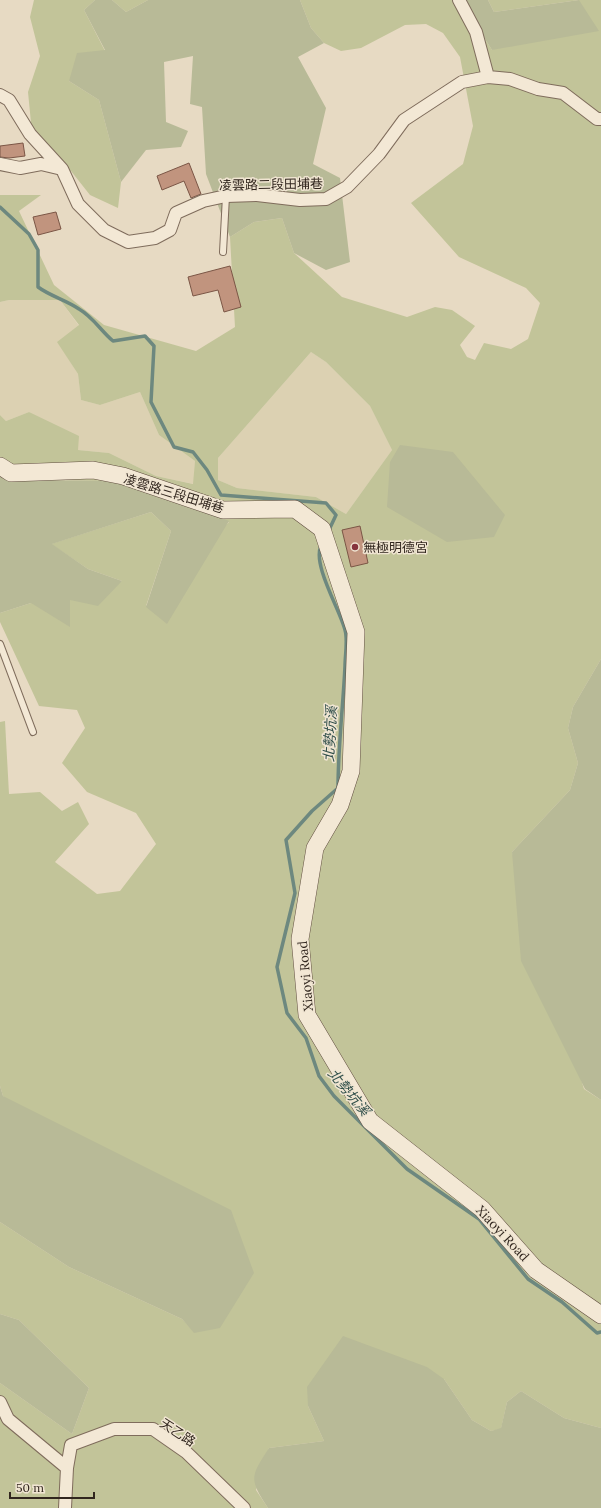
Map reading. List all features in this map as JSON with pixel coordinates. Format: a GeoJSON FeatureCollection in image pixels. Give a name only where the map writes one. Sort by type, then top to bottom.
{"type":"FeatureCollection","features":[{"type":"Feature","properties":{"kind":"street"},"geometry":{"type":"LineString","coordinates":[[459,0],[476,32],[488,77]]}},
{"type":"Feature","properties":{"kind":"street","name":"凌雲路二段田埔巷"},"geometry":{"type":"LineString","coordinates":[[0,95],[9,100],[30,134],[62,170],[78,204],[104,230],[128,242],[155,238],[170,230],[176,213],[203,201],[226,196],[257,195],[300,200],[326,199],[347,187],[379,154],[404,120],[462,82],[488,77],[510,79],[538,89],[563,93],[597,119],[601,119]]}},
{"type":"Feature","properties":{"kind":"street"},"geometry":{"type":"LineString","coordinates":[[0,164],[20,168],[41,164],[62,170]]}},
{"type":"Feature","properties":{"kind":"street","name":"凌雲路三段田埔巷"},"geometry":{"type":"LineString","coordinates":[[0,466],[11,473],[93,470],[123,476],[222,510],[295,509],[322,530],[344,596]]}},
{"type":"Feature","properties":{"kind":"street","name":"Xiaoyi Road"},"geometry":{"type":"LineString","coordinates":[[344,596],[356,632],[351,771],[340,805],[315,848],[300,938],[307,1015],[370,1120],[482,1209],[536,1270],[601,1315]]}},
{"type":"Feature","properties":{"kind":"street"},"geometry":{"type":"LineString","coordinates":[[0,1402],[8,1419],[67,1468]]}},
{"type":"Feature","properties":{"kind":"street","name":"天乙路"},"geometry":{"type":"LineString","coordinates":[[65,1508],[67,1468],[71,1445],[114,1429],[153,1430],[186,1452],[244,1508]]}},
{"type":"Feature","properties":{"kind":"lane"},"geometry":{"type":"LineString","coordinates":[[223,252],[226,196]]}},
{"type":"Feature","properties":{"kind":"lane"},"geometry":{"type":"LineString","coordinates":[[0,644],[33,732]]}},
{"type":"Feature","properties":{"kind":"shaded area"},"geometry":{"type":"Polygon","coordinates":[[[9,300],[60,300],[79,326],[58,342],[78,374],[81,400],[100,405],[140,392],[159,435],[195,461],[194,484],[156,476],[109,453],[78,450],[29,412],[6,421],[0,415],[0,302],[9,300]]]}},
{"type":"Feature","properties":{"kind":"shaded area"},"geometry":{"type":"Polygon","coordinates":[[[311,352],[326,362],[370,406],[392,450],[346,514],[316,497],[237,488],[218,480],[218,458],[311,352]]]}},
{"type":"Feature","properties":{"kind":"green space"},"geometry":{"type":"Polygon","coordinates":[[[34,0],[95,0],[84,10],[105,51],[69,81],[99,100],[121,182],[118,208],[90,195],[71,171],[52,167],[33,143],[28,92],[40,56],[30,17],[34,0]]]}},
{"type":"Feature","properties":{"kind":"green space"},"geometry":{"type":"Polygon","coordinates":[[[95,0],[112,0],[126,12],[148,0],[300,0],[311,28],[324,43],[298,57],[326,108],[313,164],[340,178],[350,262],[326,270],[294,253],[282,218],[254,222],[230,237],[206,174],[202,107],[190,104],[193,56],[164,62],[166,122],[188,131],[181,147],[146,150],[121,182],[99,100],[69,81],[77,53],[105,50],[84,10],[95,0]]]}},
{"type":"Feature","properties":{"kind":"green space"},"geometry":{"type":"Polygon","coordinates":[[[112,0],[148,0],[126,12],[112,0]]]}},
{"type":"Feature","properties":{"kind":"green space"},"geometry":{"type":"Polygon","coordinates":[[[300,0],[460,0],[492,50],[579,0],[601,0],[601,659],[573,707],[568,728],[578,763],[570,790],[512,852],[584,1089],[601,1100],[601,1428],[564,1418],[521,1391],[507,1402],[501,1429],[491,1431],[472,1420],[444,1379],[308,1406],[324,1441],[269,1448],[256,1490],[268,1508],[0,1508],[0,1383],[72,1434],[89,1388],[19,1320],[0,1314],[0,1222],[69,1267],[182,1319],[195,1333],[3,1096],[0,1086],[0,722],[5,721],[9,794],[40,792],[62,811],[78,802],[89,824],[55,862],[97,894],[120,891],[156,844],[136,813],[87,792],[62,763],[85,728],[77,710],[39,706],[0,622],[0,613],[31,603],[70,600],[122,581],[88,569],[51,544],[151,512],[171,531],[146,606],[229,522],[105,481],[31,480],[0,470],[0,415],[6,421],[29,412],[79,436],[78,450],[109,453],[156,476],[193,484],[195,461],[159,435],[140,392],[100,405],[81,400],[78,374],[57,342],[79,325],[60,300],[9,300],[0,302],[0,195],[41,195],[19,211],[54,285],[104,325],[196,351],[235,327],[230,237],[254,222],[282,218],[294,253],[342,297],[407,317],[435,307],[452,310],[475,326],[460,345],[467,357],[475,360],[484,343],[511,349],[528,339],[540,303],[526,288],[459,257],[411,203],[463,164],[473,126],[460,57],[443,33],[426,24],[405,25],[361,48],[341,51],[324,43],[311,28],[300,0]],[[311,352],[218,458],[218,480],[237,488],[316,497],[346,514],[392,450],[370,406],[326,362],[311,352]]]}},
{"type":"Feature","properties":{"kind":"green space"},"geometry":{"type":"Polygon","coordinates":[[[460,0],[488,0],[494,12],[579,0],[599,31],[492,50],[460,0]]]}},
{"type":"Feature","properties":{"kind":"green space"},"geometry":{"type":"Polygon","coordinates":[[[488,0],[579,0],[494,12],[488,0]]]}},
{"type":"Feature","properties":{"kind":"green space"},"geometry":{"type":"Polygon","coordinates":[[[400,445],[453,452],[505,515],[494,537],[447,542],[387,507],[390,462],[400,445]]]}},
{"type":"Feature","properties":{"kind":"green space"},"geometry":{"type":"Polygon","coordinates":[[[0,470],[31,480],[105,481],[158,492],[229,521],[167,624],[146,607],[171,531],[151,512],[52,544],[88,569],[122,581],[98,606],[70,600],[70,627],[31,603],[0,613],[0,470]]]}},
{"type":"Feature","properties":{"kind":"green space"},"geometry":{"type":"Polygon","coordinates":[[[601,659],[601,1100],[585,1089],[521,961],[512,852],[570,790],[578,763],[568,728],[573,707],[601,659]]]}},
{"type":"Feature","properties":{"kind":"green space"},"geometry":{"type":"Polygon","coordinates":[[[0,1086],[3,1096],[231,1210],[254,1273],[220,1328],[194,1333],[182,1319],[69,1267],[0,1222],[0,1086]]]}},
{"type":"Feature","properties":{"kind":"green space"},"geometry":{"type":"Polygon","coordinates":[[[0,1314],[19,1320],[89,1388],[72,1434],[0,1383],[0,1314]]]}},
{"type":"Feature","properties":{"kind":"green space"},"geometry":{"type":"Polygon","coordinates":[[[343,1336],[427,1367],[444,1379],[472,1420],[491,1431],[501,1428],[507,1402],[521,1391],[564,1418],[601,1428],[601,1508],[268,1508],[257,1490],[254,1478],[255,1472],[269,1448],[324,1441],[308,1406],[307,1387],[343,1336]]]}},
{"type":"Feature","properties":{"kind":"building"},"geometry":{"type":"Polygon","coordinates":[[[23,143],[25,156],[9,158],[0,157],[0,146],[23,143]]]}},
{"type":"Feature","properties":{"kind":"building"},"geometry":{"type":"Polygon","coordinates":[[[189,163],[201,194],[191,198],[184,181],[162,190],[157,176],[189,163]]]}},
{"type":"Feature","properties":{"kind":"building"},"geometry":{"type":"Polygon","coordinates":[[[56,212],[61,229],[38,235],[33,217],[56,212]]]}},
{"type":"Feature","properties":{"kind":"building"},"geometry":{"type":"Polygon","coordinates":[[[230,266],[241,307],[224,312],[218,290],[193,296],[188,277],[230,266]]]}},
{"type":"Feature","properties":{"kind":"building","name":"無極明德宮"},"geometry":{"type":"Polygon","coordinates":[[[360,526],[368,563],[351,567],[342,530],[360,526]]]}},
{"type":"Feature","properties":{"kind":"waterway","name":"北勢坑溪"},"geometry":{"type":"LineString","coordinates":[[0,207],[29,234],[38,250],[38,287],[84,312],[113,341],[145,336],[154,346],[151,402],[174,447],[193,452],[207,470],[221,495],[326,503],[336,515],[329,530]]}},
{"type":"Feature","properties":{"kind":"waterway","name":"北勢坑溪"},"geometry":{"type":"LineString","coordinates":[[321,546],[319,554],[320,564],[342,621],[346,638],[338,788],[312,811],[286,840],[295,893],[277,967],[287,1013],[306,1038],[319,1076],[334,1096],[407,1169],[479,1219],[528,1279],[562,1302],[597,1333],[601,1332]]}},
{"type":"Feature","properties":{"kind":"place","name":"無極明德宮"},"geometry":{"type":"Point","coordinates":[355,547]}}]}
